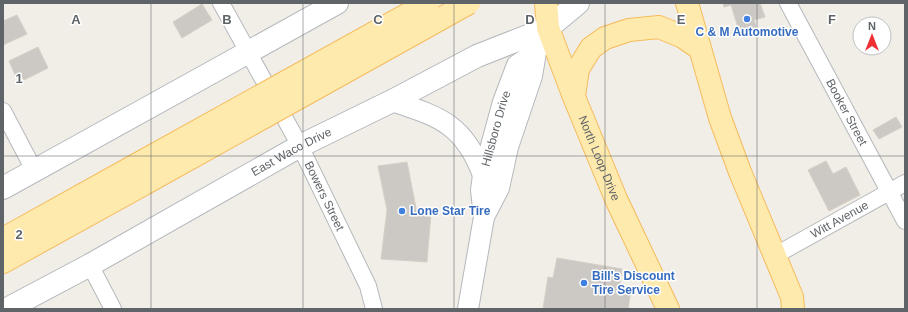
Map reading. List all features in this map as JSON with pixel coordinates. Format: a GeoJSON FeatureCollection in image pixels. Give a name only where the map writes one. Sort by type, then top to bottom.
{"type":"FeatureCollection","features":[{"type":"Feature","properties":{"kind":"main road"},"geometry":{"type":"LineString","coordinates":[[3,188],[337,3]]}},
{"type":"Feature","properties":{"kind":"main road"},"geometry":{"type":"LineString","coordinates":[[3,262],[139,175],[428,3]]}},
{"type":"Feature","properties":{"kind":"main road"},"geometry":{"type":"LineString","coordinates":[[3,239],[139,175],[469,3]]}},
{"type":"Feature","properties":{"kind":"main road","name":"North Loop Drive"},"geometry":{"type":"LineString","coordinates":[[546,3],[548,28],[574,97],[616,199],[668,309]]}},
{"type":"Feature","properties":{"kind":"main road","name":"East Waco Drive"},"geometry":{"type":"LineString","coordinates":[[7,309],[90,265],[300,146],[392,101],[477,56],[548,28],[578,3]]}},
{"type":"Feature","properties":{"kind":"main road"},"geometry":{"type":"LineString","coordinates":[[686,3],[732,152],[794,305]]}},
{"type":"Feature","properties":{"kind":"main road"},"geometry":{"type":"LineString","coordinates":[[574,97],[578,69],[591,48],[605,38],[629,30],[659,27],[682,36],[699,48]]}},
{"type":"Feature","properties":{"kind":"street","name":"Bowers Street"},"geometry":{"type":"LineString","coordinates":[[221,3],[300,146],[368,286],[374,309]]}},
{"type":"Feature","properties":{"kind":"street","name":"Booker Street"},"geometry":{"type":"LineString","coordinates":[[788,3],[905,220]]}},
{"type":"Feature","properties":{"kind":"street","name":"Hillsboro Drive"},"geometry":{"type":"LineString","coordinates":[[484,217],[498,188],[508,147],[532,76],[536,52],[548,28]]}},
{"type":"Feature","properties":{"kind":"street","name":"Hillsboro Drive"},"geometry":{"type":"LineString","coordinates":[[468,309],[484,217],[482,190],[483,175],[503,102],[517,65],[536,52]]}},
{"type":"Feature","properties":{"kind":"street"},"geometry":{"type":"LineString","coordinates":[[392,101],[433,115],[457,130],[477,158],[483,175]]}},
{"type":"Feature","properties":{"kind":"street"},"geometry":{"type":"LineString","coordinates":[[3,111],[34,170]]}},
{"type":"Feature","properties":{"kind":"street","name":"Witt Avenue"},"geometry":{"type":"LineString","coordinates":[[774,256],[905,183]]}},
{"type":"Feature","properties":{"kind":"street"},"geometry":{"type":"LineString","coordinates":[[90,265],[113,309]]}},
{"type":"Feature","properties":{"kind":"building","name":"C & M Automotive"},"geometry":{"type":"Polygon","coordinates":[[[723,3],[760,3],[765,17],[754,20],[757,29],[740,34],[731,5],[724,7],[723,3]]]}},
{"type":"Feature","properties":{"kind":"building"},"geometry":{"type":"Polygon","coordinates":[[[202,4],[212,20],[182,38],[173,22],[202,4]]]}},
{"type":"Feature","properties":{"kind":"building"},"geometry":{"type":"Polygon","coordinates":[[[17,15],[27,34],[3,45],[3,21],[17,15]]]}},
{"type":"Feature","properties":{"kind":"building"},"geometry":{"type":"Polygon","coordinates":[[[38,47],[48,68],[24,80],[22,77],[17,79],[9,61],[38,47]]]}},
{"type":"Feature","properties":{"kind":"building"},"geometry":{"type":"Polygon","coordinates":[[[896,117],[902,127],[879,139],[873,130],[896,117]]]}},
{"type":"Feature","properties":{"kind":"building"},"geometry":{"type":"Polygon","coordinates":[[[826,161],[833,174],[846,167],[860,195],[829,211],[808,170],[826,161]]]}},
{"type":"Feature","properties":{"kind":"building","name":"Lone Star Tire"},"geometry":{"type":"Polygon","coordinates":[[[407,162],[417,213],[431,214],[427,262],[381,259],[387,210],[378,166],[407,162]]]}},
{"type":"Feature","properties":{"kind":"building","name":"Bill's Discount Tire Service"},"geometry":{"type":"Polygon","coordinates":[[[557,258],[622,269],[619,288],[631,290],[628,309],[543,309],[548,277],[553,278],[557,258]]]}},
{"type":"Feature","properties":{"kind":"place","name":"C & M Automotive"},"geometry":{"type":"Point","coordinates":[747,19]}},
{"type":"Feature","properties":{"kind":"place","name":"Lone Star Tire"},"geometry":{"type":"Point","coordinates":[402,211]}},
{"type":"Feature","properties":{"kind":"place","name":"Bill's Discount Tire Service"},"geometry":{"type":"Point","coordinates":[584,283]}}]}
